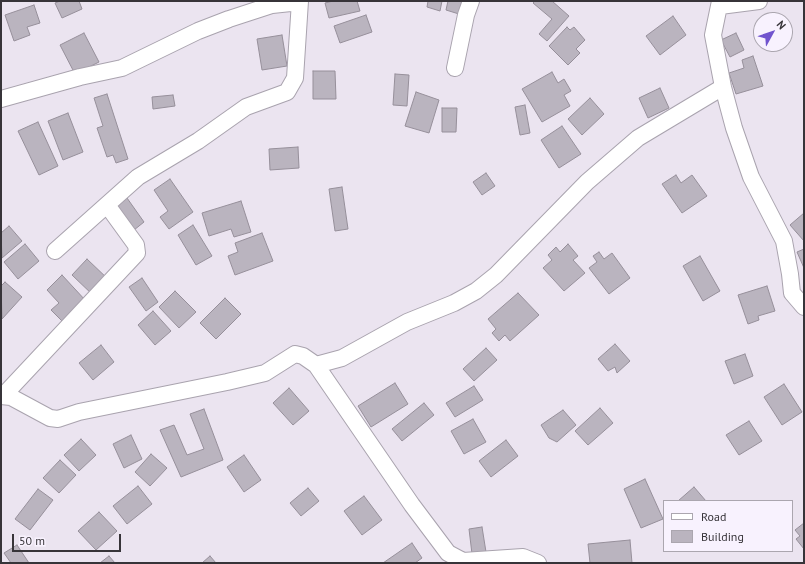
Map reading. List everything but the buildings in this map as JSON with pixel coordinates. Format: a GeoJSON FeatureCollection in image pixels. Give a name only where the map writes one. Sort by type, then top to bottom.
{"type":"FeatureCollection","features":[{"type":"Feature","properties":{"kind":"street"},"geometry":{"type":"LineString","coordinates":[[455,68],[466,14],[471,1]]}},
{"type":"Feature","properties":{"kind":"street"},"geometry":{"type":"LineString","coordinates":[[758,1],[720,4],[713,35],[723,87],[734,128],[751,177],[784,241],[792,293],[804,307]]}},
{"type":"Feature","properties":{"kind":"street"},"geometry":{"type":"LineString","coordinates":[[1,98],[80,77],[122,68],[198,31],[229,19],[272,5],[300,2],[294,78],[287,92],[246,107],[198,141],[138,177],[55,251]]}},
{"type":"Feature","properties":{"kind":"street"},"geometry":{"type":"LineString","coordinates":[[316,365],[342,358],[408,322],[454,303],[476,291],[496,275],[587,182],[638,138],[673,115],[723,87]]}},
{"type":"Feature","properties":{"kind":"street"},"geometry":{"type":"LineString","coordinates":[[2,396],[137,253],[136,245],[107,205]]}},
{"type":"Feature","properties":{"kind":"street"},"geometry":{"type":"LineString","coordinates":[[2,396],[10,397],[50,418],[58,419],[80,412],[265,373],[295,354],[303,356],[316,365],[412,505],[448,553],[463,561],[523,557],[538,563]]}}]}
